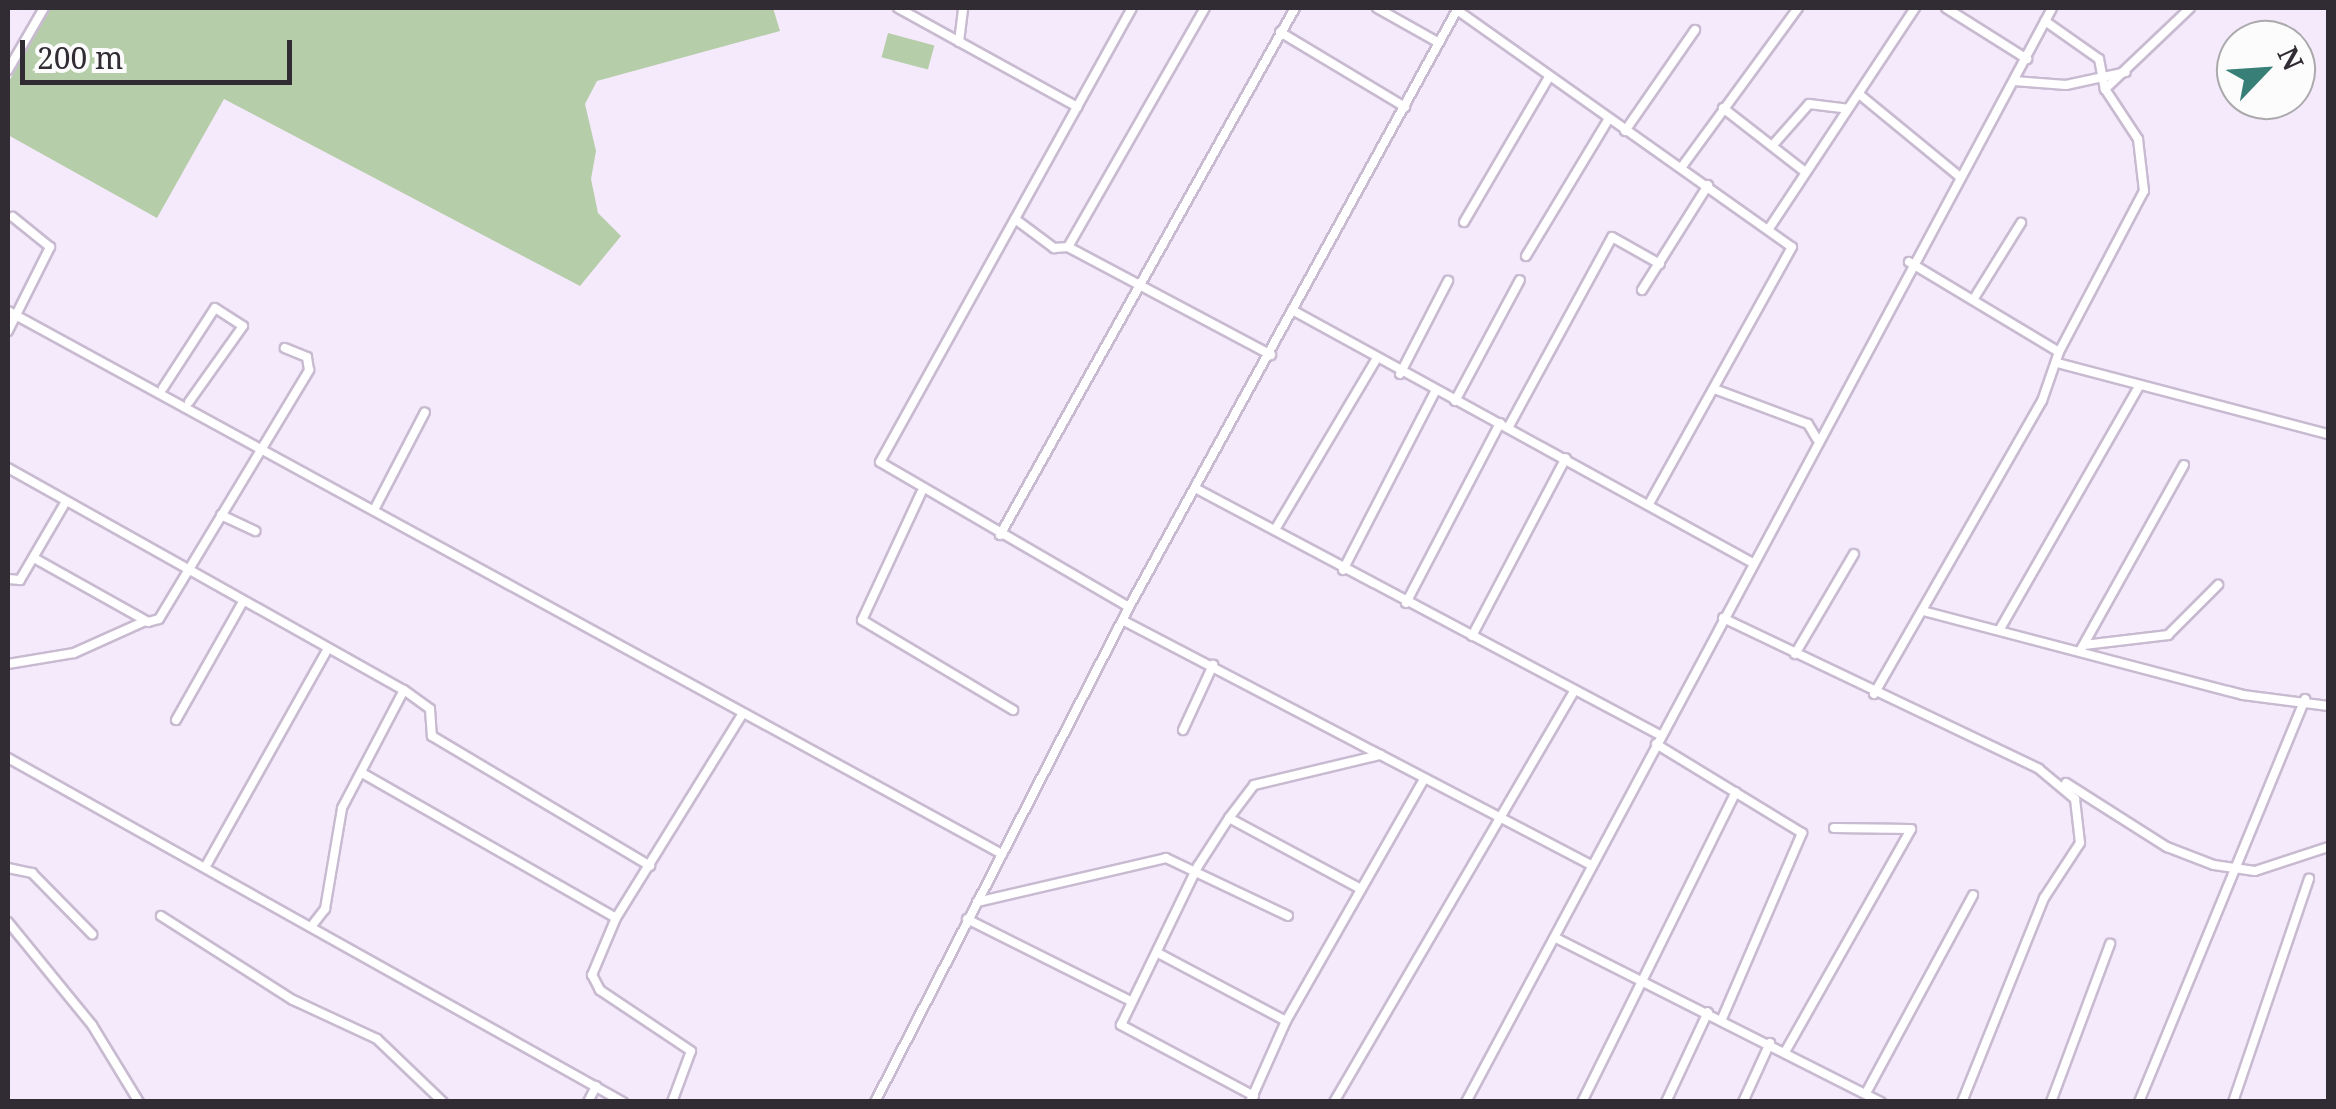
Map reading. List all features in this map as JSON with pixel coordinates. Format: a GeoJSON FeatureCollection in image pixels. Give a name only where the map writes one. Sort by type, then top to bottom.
{"type":"FeatureCollection","features":[{"type":"Feature","properties":{"kind":"street"},"geometry":{"type":"LineString","coordinates":[[8,70],[44,8]]}},
{"type":"Feature","properties":{"kind":"street"},"geometry":{"type":"LineString","coordinates":[[898,8],[1078,107]]}},
{"type":"Feature","properties":{"kind":"street"},"geometry":{"type":"LineString","coordinates":[[958,42],[963,8]]}},
{"type":"Feature","properties":{"kind":"street"},"geometry":{"type":"LineString","coordinates":[[1129,606],[921,493],[880,460],[1132,8]]}},
{"type":"Feature","properties":{"kind":"street"},"geometry":{"type":"LineString","coordinates":[[1068,246],[1205,8]]}},
{"type":"Feature","properties":{"kind":"street"},"geometry":{"type":"LineString","coordinates":[[1000,536],[1143,290],[1295,8]]}},
{"type":"Feature","properties":{"kind":"street"},"geometry":{"type":"LineString","coordinates":[[1377,8],[1440,43]]}},
{"type":"Feature","properties":{"kind":"street"},"geometry":{"type":"LineString","coordinates":[[1681,168],[1798,8]]}},
{"type":"Feature","properties":{"kind":"street"},"geometry":{"type":"LineString","coordinates":[[1770,226],[1915,8]]}},
{"type":"Feature","properties":{"kind":"street"},"geometry":{"type":"LineString","coordinates":[[1946,8],[2027,59]]}},
{"type":"Feature","properties":{"kind":"street"},"geometry":{"type":"LineString","coordinates":[[1466,1102],[1556,938],[1909,262],[2027,59],[2052,8]]}},
{"type":"Feature","properties":{"kind":"street"},"geometry":{"type":"LineString","coordinates":[[2105,89],[2190,8]]}},
{"type":"Feature","properties":{"kind":"street"},"geometry":{"type":"LineString","coordinates":[[876,1102],[1129,606],[1271,355],[1458,9],[1548,79],[1770,226],[1793,250],[1650,502]]}},
{"type":"Feature","properties":{"kind":"street"},"geometry":{"type":"LineString","coordinates":[[1874,694],[2057,363],[2059,352],[2144,191],[2138,139],[2105,89],[2105,72],[2077,37],[2045,21]]}},
{"type":"Feature","properties":{"kind":"street"},"geometry":{"type":"LineString","coordinates":[[1625,131],[1695,30]]}},
{"type":"Feature","properties":{"kind":"street"},"geometry":{"type":"LineString","coordinates":[[1280,32],[1405,107]]}},
{"type":"Feature","properties":{"kind":"street"},"geometry":{"type":"LineString","coordinates":[[2014,81],[2066,85],[2105,72],[2126,72]]}},
{"type":"Feature","properties":{"kind":"street"},"geometry":{"type":"LineString","coordinates":[[1464,222],[1548,79]]}},
{"type":"Feature","properties":{"kind":"street"},"geometry":{"type":"LineString","coordinates":[[1859,94],[1960,177]]}},
{"type":"Feature","properties":{"kind":"street"},"geometry":{"type":"LineString","coordinates":[[1772,146],[1809,104],[1848,109]]}},
{"type":"Feature","properties":{"kind":"street"},"geometry":{"type":"LineString","coordinates":[[1723,108],[1804,171]]}},
{"type":"Feature","properties":{"kind":"street"},"geometry":{"type":"LineString","coordinates":[[1526,256],[1608,120]]}},
{"type":"Feature","properties":{"kind":"street"},"geometry":{"type":"LineString","coordinates":[[1642,290],[1708,186]]}},
{"type":"Feature","properties":{"kind":"street"},"geometry":{"type":"LineString","coordinates":[[8,332],[12,312],[50,244],[13,218]]}},
{"type":"Feature","properties":{"kind":"street"},"geometry":{"type":"LineString","coordinates":[[1014,218],[1054,248],[1068,246],[1143,290],[1271,355]]}},
{"type":"Feature","properties":{"kind":"street"},"geometry":{"type":"LineString","coordinates":[[1973,300],[2020,223]]}},
{"type":"Feature","properties":{"kind":"street"},"geometry":{"type":"LineString","coordinates":[[1406,603],[1612,237],[1660,264]]}},
{"type":"Feature","properties":{"kind":"street"},"geometry":{"type":"LineString","coordinates":[[1909,262],[2059,352]]}},
{"type":"Feature","properties":{"kind":"street"},"geometry":{"type":"LineString","coordinates":[[1400,374],[1448,280]]}},
{"type":"Feature","properties":{"kind":"street"},"geometry":{"type":"LineString","coordinates":[[1455,401],[1520,280]]}},
{"type":"Feature","properties":{"kind":"street"},"geometry":{"type":"LineString","coordinates":[[162,388],[215,308],[242,326],[189,402]]}},
{"type":"Feature","properties":{"kind":"street"},"geometry":{"type":"LineString","coordinates":[[12,312],[189,402],[742,715],[1002,854]]}},
{"type":"Feature","properties":{"kind":"street"},"geometry":{"type":"LineString","coordinates":[[1294,312],[1400,374],[1650,502],[1753,562]]}},
{"type":"Feature","properties":{"kind":"street"},"geometry":{"type":"LineString","coordinates":[[8,664],[74,653],[148,622],[187,574],[310,366],[285,348]]}},
{"type":"Feature","properties":{"kind":"street"},"geometry":{"type":"LineString","coordinates":[[1276,528],[1375,360]]}},
{"type":"Feature","properties":{"kind":"street"},"geometry":{"type":"LineString","coordinates":[[2057,363],[2328,434]]}},
{"type":"Feature","properties":{"kind":"street"},"geometry":{"type":"LineString","coordinates":[[2000,630],[2140,385]]}},
{"type":"Feature","properties":{"kind":"street"},"geometry":{"type":"LineString","coordinates":[[1716,390],[1808,424],[1817,440]]}},
{"type":"Feature","properties":{"kind":"street"},"geometry":{"type":"LineString","coordinates":[[1343,570],[1435,392]]}},
{"type":"Feature","properties":{"kind":"street"},"geometry":{"type":"LineString","coordinates":[[374,510],[425,412]]}},
{"type":"Feature","properties":{"kind":"street"},"geometry":{"type":"LineString","coordinates":[[1472,636],[1566,458]]}},
{"type":"Feature","properties":{"kind":"street"},"geometry":{"type":"LineString","coordinates":[[2082,648],[2184,465]]}},
{"type":"Feature","properties":{"kind":"street"},"geometry":{"type":"LineString","coordinates":[[8,468],[240,605],[404,690],[430,709],[428,731],[440,741],[650,866]]}},
{"type":"Feature","properties":{"kind":"street"},"geometry":{"type":"LineString","coordinates":[[1195,488],[1276,528],[1343,570],[1658,739],[1802,835],[1722,1020]]}},
{"type":"Feature","properties":{"kind":"street"},"geometry":{"type":"LineString","coordinates":[[921,493],[862,620],[1014,710]]}},
{"type":"Feature","properties":{"kind":"street"},"geometry":{"type":"LineString","coordinates":[[8,580],[18,582],[65,503]]}},
{"type":"Feature","properties":{"kind":"street"},"geometry":{"type":"LineString","coordinates":[[221,515],[255,531]]}},
{"type":"Feature","properties":{"kind":"street"},"geometry":{"type":"LineString","coordinates":[[1795,654],[1854,554]]}},
{"type":"Feature","properties":{"kind":"street"},"geometry":{"type":"LineString","coordinates":[[34,558],[148,622]]}},
{"type":"Feature","properties":{"kind":"street"},"geometry":{"type":"LineString","coordinates":[[2082,648],[2168,635],[2218,585]]}},
{"type":"Feature","properties":{"kind":"street"},"geometry":{"type":"LineString","coordinates":[[176,720],[240,605]]}},
{"type":"Feature","properties":{"kind":"street"},"geometry":{"type":"LineString","coordinates":[[1923,611],[2082,648],[2243,695],[2306,699],[2328,706]]}},
{"type":"Feature","properties":{"kind":"street"},"geometry":{"type":"LineString","coordinates":[[1724,618],[1874,694],[2062,781],[2166,847],[2241,871],[2328,847]]}},
{"type":"Feature","properties":{"kind":"street"},"geometry":{"type":"LineString","coordinates":[[1124,621],[1591,866]]}},
{"type":"Feature","properties":{"kind":"street"},"geometry":{"type":"LineString","coordinates":[[207,864],[326,652]]}},
{"type":"Feature","properties":{"kind":"street"},"geometry":{"type":"LineString","coordinates":[[1183,730],[1213,665]]}},
{"type":"Feature","properties":{"kind":"street"},"geometry":{"type":"LineString","coordinates":[[314,922],[325,909],[342,808],[404,690]]}},
{"type":"Feature","properties":{"kind":"street"},"geometry":{"type":"LineString","coordinates":[[1334,1102],[1573,692]]}},
{"type":"Feature","properties":{"kind":"street"},"geometry":{"type":"LineString","coordinates":[[2139,1102],[2198,947],[2241,871],[2255,814],[2306,699]]}},
{"type":"Feature","properties":{"kind":"street"},"geometry":{"type":"LineString","coordinates":[[672,1102],[691,1051],[593,982],[616,918],[742,715]]}},
{"type":"Feature","properties":{"kind":"street"},"geometry":{"type":"LineString","coordinates":[[1380,755],[1254,785],[1198,866],[1131,1001],[1124,1029],[1252,1099],[1286,1020],[1424,780]]}},
{"type":"Feature","properties":{"kind":"street"},"geometry":{"type":"LineString","coordinates":[[8,758],[314,922],[623,1102]]}},
{"type":"Feature","properties":{"kind":"street"},"geometry":{"type":"LineString","coordinates":[[362,773],[616,918]]}},
{"type":"Feature","properties":{"kind":"street"},"geometry":{"type":"LineString","coordinates":[[1962,1102],[2044,898],[2080,843],[2081,813],[2062,781]]}},
{"type":"Feature","properties":{"kind":"street"},"geometry":{"type":"LineString","coordinates":[[1582,1102],[1638,974],[1736,792]]}},
{"type":"Feature","properties":{"kind":"street"},"geometry":{"type":"LineString","coordinates":[[1229,818],[1361,890]]}},
{"type":"Feature","properties":{"kind":"street"},"geometry":{"type":"LineString","coordinates":[[1785,1052],[1911,829],[1834,828]]}},
{"type":"Feature","properties":{"kind":"street"},"geometry":{"type":"LineString","coordinates":[[977,902],[1121,863],[1198,866],[1288,916]]}},
{"type":"Feature","properties":{"kind":"street"},"geometry":{"type":"LineString","coordinates":[[8,868],[32,873],[92,934]]}},
{"type":"Feature","properties":{"kind":"street"},"geometry":{"type":"LineString","coordinates":[[2233,1102],[2309,879]]}},
{"type":"Feature","properties":{"kind":"street"},"geometry":{"type":"LineString","coordinates":[[1866,1093],[1973,895]]}},
{"type":"Feature","properties":{"kind":"street"},"geometry":{"type":"LineString","coordinates":[[161,916],[293,1000],[377,1039],[443,1102]]}},
{"type":"Feature","properties":{"kind":"street"},"geometry":{"type":"LineString","coordinates":[[967,919],[1131,1001]]}},
{"type":"Feature","properties":{"kind":"street"},"geometry":{"type":"LineString","coordinates":[[8,922],[92,1025],[139,1102]]}},
{"type":"Feature","properties":{"kind":"street"},"geometry":{"type":"LineString","coordinates":[[1556,938],[1638,974],[1880,1102]]}},
{"type":"Feature","properties":{"kind":"street"},"geometry":{"type":"LineString","coordinates":[[2051,1102],[2110,944]]}},
{"type":"Feature","properties":{"kind":"street"},"geometry":{"type":"LineString","coordinates":[[1158,952],[1286,1020]]}},
{"type":"Feature","properties":{"kind":"street"},"geometry":{"type":"LineString","coordinates":[[1666,1102],[1708,1012]]}},
{"type":"Feature","properties":{"kind":"street"},"geometry":{"type":"LineString","coordinates":[[1743,1102],[1770,1043]]}},
{"type":"Feature","properties":{"kind":"street"},"geometry":{"type":"LineString","coordinates":[[588,1102],[596,1086]]}},
{"type":"Feature","properties":{"kind":"green space"},"geometry":{"type":"Polygon","coordinates":[[[51,8],[773,8],[780,31],[597,81],[585,104],[596,151],[591,179],[598,213],[621,236],[580,286],[224,99],[157,218],[8,135],[8,83],[51,8]]]}},
{"type":"Feature","properties":{"kind":"green space"},"geometry":{"type":"Polygon","coordinates":[[[888,33],[934,45],[928,70],[882,57],[888,33]]]}}]}
